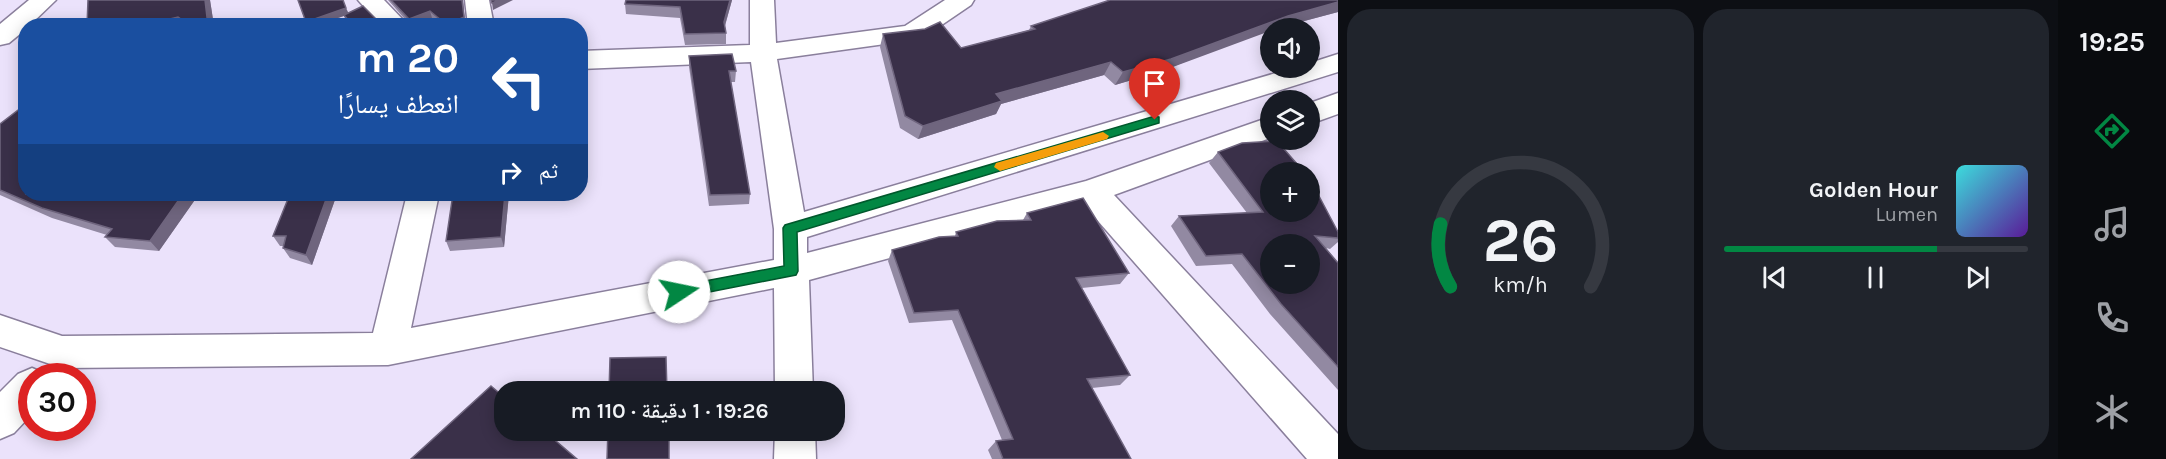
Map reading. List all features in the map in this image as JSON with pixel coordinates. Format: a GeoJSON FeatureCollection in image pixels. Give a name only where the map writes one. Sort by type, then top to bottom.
{"type":"FeatureCollection","features":[{"type":"Feature","properties":{"kind":"street"},"geometry":{"type":"LineString","coordinates":[[6,0],[41,2]]}},
{"type":"Feature","properties":{"kind":"street"},"geometry":{"type":"LineString","coordinates":[[370,0],[388,18]]}},
{"type":"Feature","properties":{"kind":"street"},"geometry":{"type":"LineString","coordinates":[[477,0],[480,18]]}},
{"type":"Feature","properties":{"kind":"street"},"geometry":{"type":"LineString","coordinates":[[762,0],[763,53],[790,228],[794,381]]}},
{"type":"Feature","properties":{"kind":"street"},"geometry":{"type":"LineString","coordinates":[[588,60],[763,53],[912,33],[962,0]]}},
{"type":"Feature","properties":{"kind":"street"},"geometry":{"type":"LineString","coordinates":[[22,18],[41,2]]}},
{"type":"Feature","properties":{"kind":"street"},"geometry":{"type":"LineString","coordinates":[[0,37],[18,22]]}},
{"type":"Feature","properties":{"kind":"street"},"geometry":{"type":"LineString","coordinates":[[790,228],[1111,134],[1338,63]]}},
{"type":"Feature","properties":{"kind":"street"},"geometry":{"type":"LineString","coordinates":[[1320,110],[1338,104]]}},
{"type":"Feature","properties":{"kind":"street"},"geometry":{"type":"LineString","coordinates":[[73,363],[388,349],[791,271],[1091,191],[1260,131]]}},
{"type":"Feature","properties":{"kind":"street"},"geometry":{"type":"LineString","coordinates":[[1091,191],[1334,459]]}},
{"type":"Feature","properties":{"kind":"street"},"geometry":{"type":"LineString","coordinates":[[388,349],[421,201]]}},
{"type":"Feature","properties":{"kind":"street"},"geometry":{"type":"LineString","coordinates":[[0,331],[49,363]]}},
{"type":"Feature","properties":{"kind":"street"},"geometry":{"type":"LineString","coordinates":[[0,420],[18,401]]}},
{"type":"Feature","properties":{"kind":"street"},"geometry":{"type":"LineString","coordinates":[[795,441],[795,459]]}},
{"type":"Feature","properties":{"kind":"building"},"geometry":{"type":"Polygon","coordinates":[[[88,0],[205,0],[207,18],[178,17],[87,18],[88,0]]]}},
{"type":"Feature","properties":{"kind":"building"},"geometry":{"type":"Polygon","coordinates":[[[298,0],[343,0],[346,8],[317,18],[305,18],[298,0]]]}},
{"type":"Feature","properties":{"kind":"building"},"geometry":{"type":"Polygon","coordinates":[[[391,0],[462,0],[464,17],[462,18],[438,18],[430,11],[408,18],[391,0]]]}},
{"type":"Feature","properties":{"kind":"building"},"geometry":{"type":"Polygon","coordinates":[[[626,0],[730,0],[724,22],[726,33],[685,34],[680,7],[625,4],[626,0]]]}},
{"type":"Feature","properties":{"kind":"building"},"geometry":{"type":"Polygon","coordinates":[[[1110,0],[1338,0],[1338,2],[1283,18],[1260,18],[1260,26],[1171,59],[1123,72],[1111,62],[996,94],[1002,101],[923,126],[905,116],[883,34],[925,29],[940,22],[961,48],[1035,29],[1031,26],[1110,0]]]}},
{"type":"Feature","properties":{"kind":"building"},"geometry":{"type":"Polygon","coordinates":[[[363,6],[375,18],[346,18],[344,15],[363,6]]]}},
{"type":"Feature","properties":{"kind":"building"},"geometry":{"type":"Polygon","coordinates":[[[732,54],[736,71],[729,71],[750,194],[710,195],[689,56],[732,54]]]}},
{"type":"Feature","properties":{"kind":"building"},"geometry":{"type":"Polygon","coordinates":[[[18,110],[18,198],[0,190],[0,124],[18,110]]]}},
{"type":"Feature","properties":{"kind":"building"},"geometry":{"type":"Polygon","coordinates":[[[1260,142],[1260,150],[1285,150],[1295,162],[1260,162],[1260,208],[1218,152],[1242,143],[1260,142]]]}},
{"type":"Feature","properties":{"kind":"building"},"geometry":{"type":"Polygon","coordinates":[[[1083,198],[1129,273],[1076,278],[1130,375],[1087,379],[1131,459],[1003,459],[996,441],[1013,439],[958,310],[914,313],[892,250],[939,237],[958,236],[956,232],[997,221],[1031,220],[1027,213],[1083,198]]]}},
{"type":"Feature","properties":{"kind":"building"},"geometry":{"type":"Polygon","coordinates":[[[1320,198],[1338,232],[1338,238],[1320,236],[1320,234],[1260,234],[1260,277],[1242,254],[1206,256],[1179,216],[1260,212],[1260,222],[1320,222],[1320,198]]]}},
{"type":"Feature","properties":{"kind":"building"},"geometry":{"type":"Polygon","coordinates":[[[26,201],[178,201],[150,241],[105,237],[112,229],[26,201]]]}},
{"type":"Feature","properties":{"kind":"building"},"geometry":{"type":"Polygon","coordinates":[[[287,201],[325,201],[306,255],[283,248],[286,236],[273,236],[287,201]]]}},
{"type":"Feature","properties":{"kind":"building"},"geometry":{"type":"Polygon","coordinates":[[[452,201],[504,201],[501,237],[446,241],[452,201]]]}},
{"type":"Feature","properties":{"kind":"building"},"geometry":{"type":"Polygon","coordinates":[[[1320,242],[1338,263],[1338,367],[1273,294],[1320,294],[1320,242]]]}},
{"type":"Feature","properties":{"kind":"building"},"geometry":{"type":"Polygon","coordinates":[[[666,357],[667,381],[609,381],[610,358],[666,357]]]}},
{"type":"Feature","properties":{"kind":"building"},"geometry":{"type":"Polygon","coordinates":[[[491,386],[494,389],[494,441],[556,441],[577,459],[411,459],[491,386]]]}},
{"type":"Feature","properties":{"kind":"building"},"geometry":{"type":"Polygon","coordinates":[[[608,441],[669,441],[669,459],[607,459],[608,441]]]}},
{"type":"Feature","properties":{"kind":"slow traffic"},"geometry":{"type":"LineString","coordinates":[[1000,167],[1103,136]]}},
{"type":"Feature","properties":{"kind":"route"},"geometry":{"type":"LineString","coordinates":[[679,292],[791,271],[790,228],[1155,120]]}}]}
